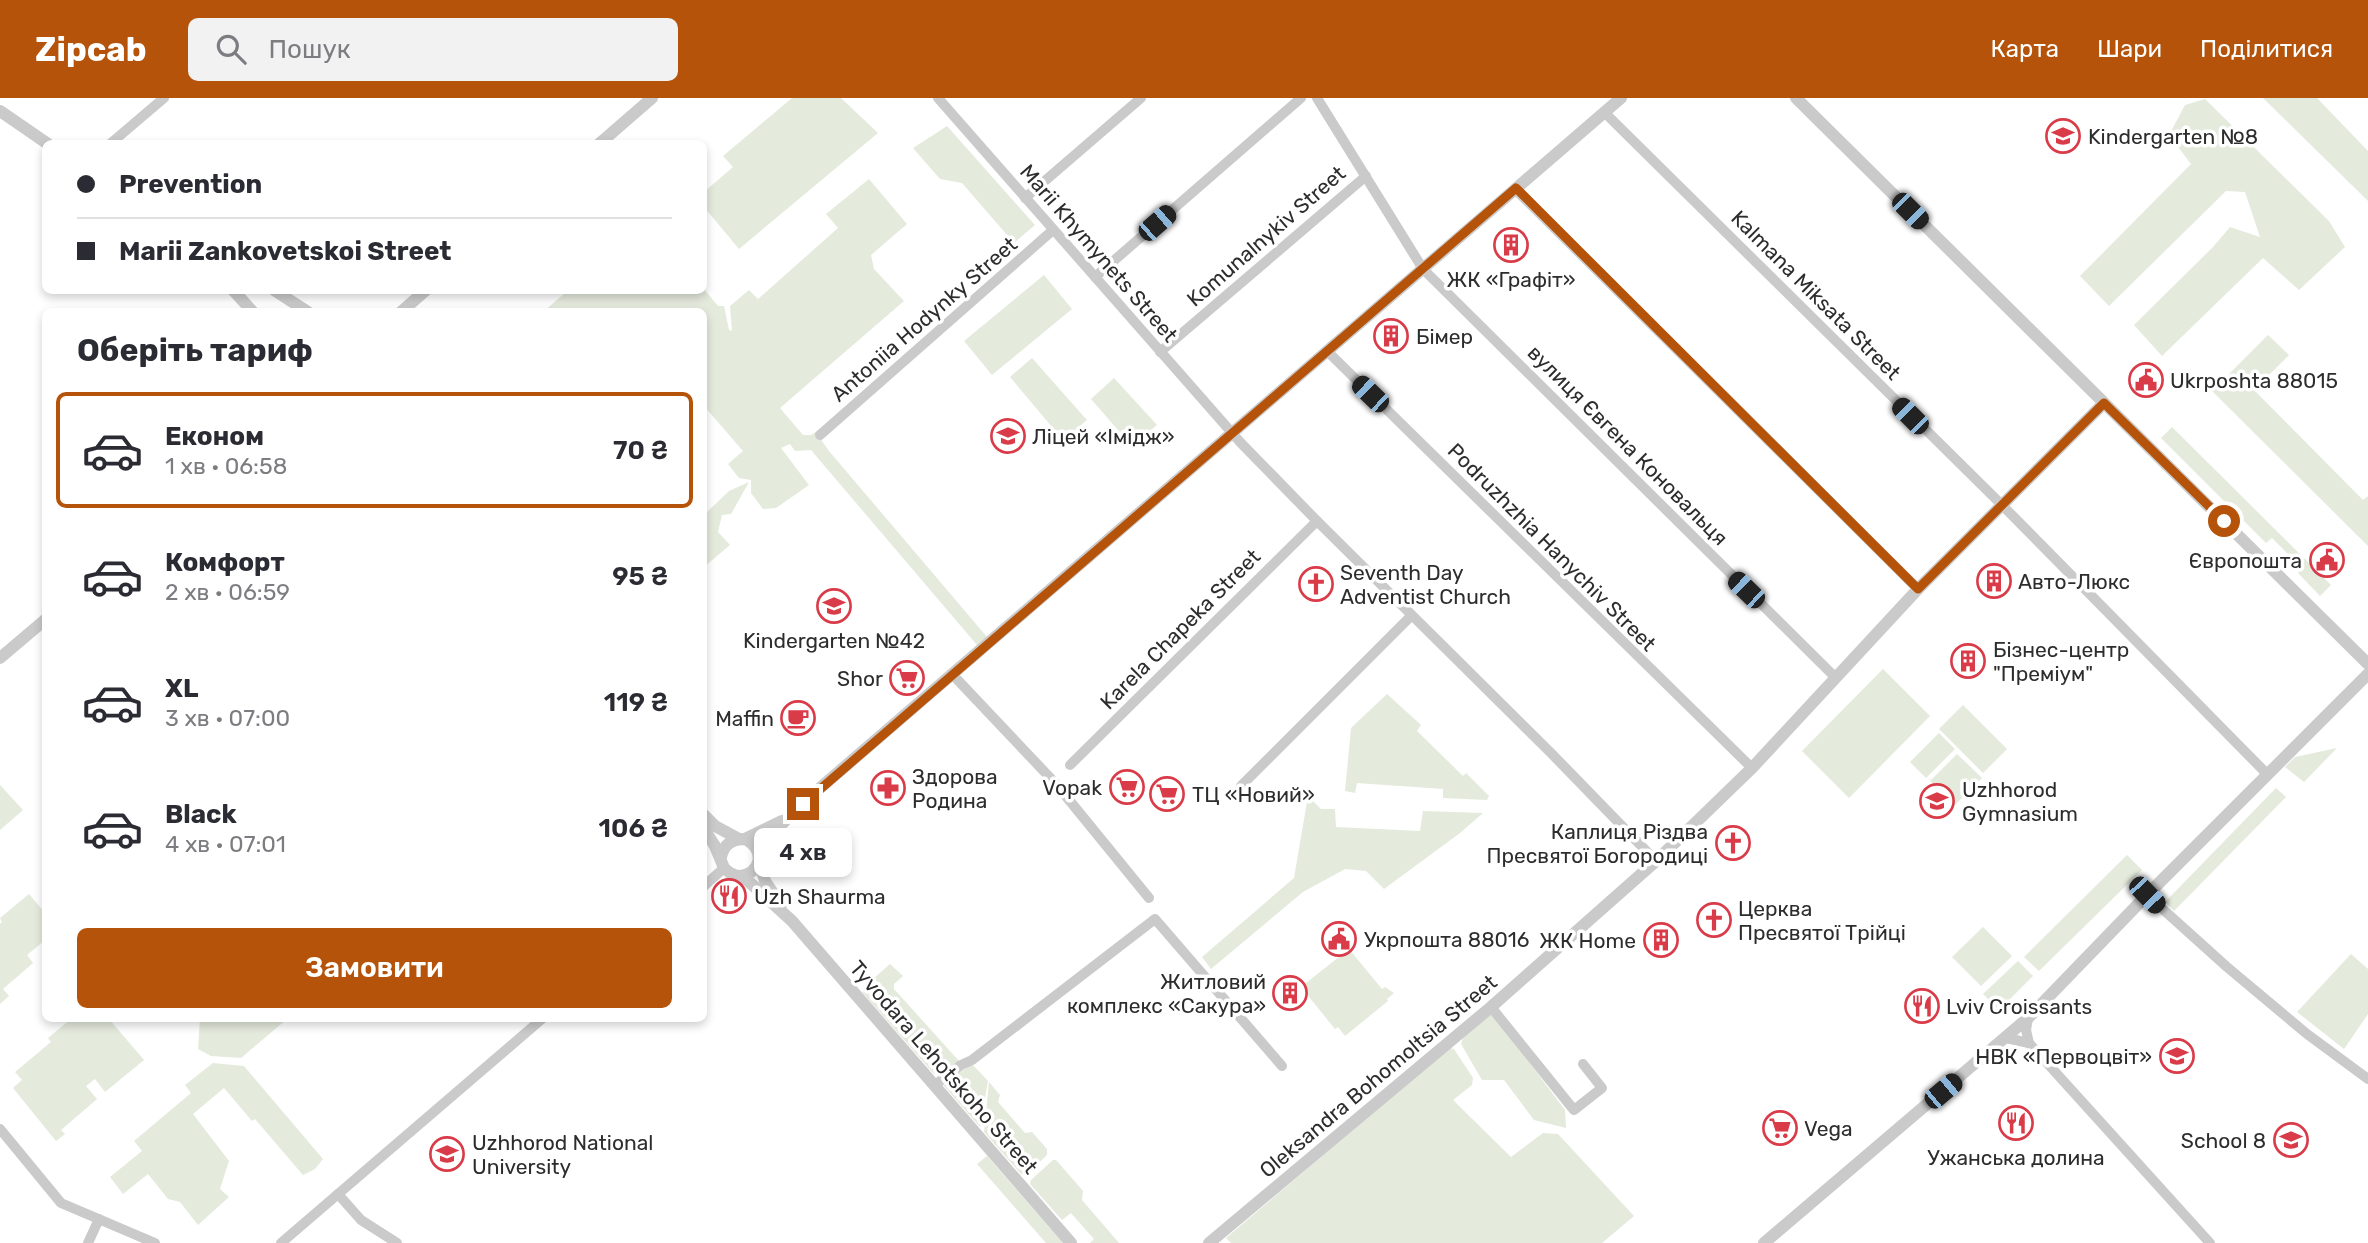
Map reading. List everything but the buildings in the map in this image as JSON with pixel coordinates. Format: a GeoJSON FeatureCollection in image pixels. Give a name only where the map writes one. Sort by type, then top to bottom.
{"type":"FeatureCollection","features":[{"type":"Feature","properties":{"kind":"street"},"geometry":{"type":"LineString","coordinates":[[115,140],[164,98]]}},
{"type":"Feature","properties":{"kind":"street"},"geometry":{"type":"LineString","coordinates":[[603,140],[652,98]]}},
{"type":"Feature","properties":{"kind":"street","name":"Marii Khymynets Street"},"geometry":{"type":"LineString","coordinates":[[938,98],[1232,433],[1317,522],[1551,753],[1656,861]]}},
{"type":"Feature","properties":{"kind":"street"},"geometry":{"type":"LineString","coordinates":[[1025,198],[1141,98]]}},
{"type":"Feature","properties":{"kind":"street"},"geometry":{"type":"LineString","coordinates":[[1095,277],[1301,98]]}},
{"type":"Feature","properties":{"kind":"street","name":"вулиця Євгена Коновальця"},"geometry":{"type":"LineString","coordinates":[[1317,98],[1423,269],[1836,678]]}},
{"type":"Feature","properties":{"kind":"street"},"geometry":{"type":"LineString","coordinates":[[707,834],[730,873],[737,876],[749,874],[760,859],[766,844],[785,820],[1621,98]]}},
{"type":"Feature","properties":{"kind":"street"},"geometry":{"type":"LineString","coordinates":[[1796,98],[2368,664]]}},
{"type":"Feature","properties":{"kind":"street"},"geometry":{"type":"LineString","coordinates":[[0,111],[42,140]]}},
{"type":"Feature","properties":{"kind":"street","name":"Kalmana Miksata Street"},"geometry":{"type":"LineString","coordinates":[[1604,112],[2003,506],[2267,774]]}},
{"type":"Feature","properties":{"kind":"street","name":"Komunalnykiv Street"},"geometry":{"type":"LineString","coordinates":[[1160,352],[1366,176]]}},
{"type":"Feature","properties":{"kind":"street"},"geometry":{"type":"LineString","coordinates":[[1516,188],[1918,589]]}},
{"type":"Feature","properties":{"kind":"street","name":"Antoniia Hodynky Street"},"geometry":{"type":"LineString","coordinates":[[820,435],[1053,230]]}},
{"type":"Feature","properties":{"kind":"street"},"geometry":{"type":"LineString","coordinates":[[237,294],[249,308]]}},
{"type":"Feature","properties":{"kind":"street"},"geometry":{"type":"LineString","coordinates":[[280,294],[302,308]]}},
{"type":"Feature","properties":{"kind":"street"},"geometry":{"type":"LineString","coordinates":[[406,308],[421,294]]}},
{"type":"Feature","properties":{"kind":"street","name":"Podruzhzhia Hanychiv Street"},"geometry":{"type":"LineString","coordinates":[[1327,351],[1752,768]]}},
{"type":"Feature","properties":{"kind":"street","name":"Oleksandra Bohomoltsia Street"},"geometry":{"type":"LineString","coordinates":[[1209,1243],[1491,1007],[1656,861],[1752,768],[1918,589],[2104,403]]}},
{"type":"Feature","properties":{"kind":"street","name":"Karela Chapeka Street"},"geometry":{"type":"LineString","coordinates":[[1070,765],[1317,522]]}},
{"type":"Feature","properties":{"kind":"street"},"geometry":{"type":"LineString","coordinates":[[1241,786],[1411,616]]}},
{"type":"Feature","properties":{"kind":"street"},"geometry":{"type":"LineString","coordinates":[[0,658],[42,621]]}},
{"type":"Feature","properties":{"kind":"street"},"geometry":{"type":"LineString","coordinates":[[952,674],[1056,784],[1149,898]]}},
{"type":"Feature","properties":{"kind":"street"},"geometry":{"type":"LineString","coordinates":[[1764,1243],[2028,1018],[2368,674]]}},
{"type":"Feature","properties":{"kind":"street"},"geometry":{"type":"LineString","coordinates":[[707,819],[715,826],[756,847],[760,859]]}},
{"type":"Feature","properties":{"kind":"street"},"geometry":{"type":"LineString","coordinates":[[707,882],[723,862],[726,845],[785,820]]}},
{"type":"Feature","properties":{"kind":"street","name":"Tyvodara Lehotskoho Street"},"geometry":{"type":"LineString","coordinates":[[760,859],[765,881],[788,917]]}},
{"type":"Feature","properties":{"kind":"street","name":"Tyvodara Lehotskoho Street"},"geometry":{"type":"LineString","coordinates":[[737,876],[747,880],[788,917],[1071,1243]]}},
{"type":"Feature","properties":{"kind":"street"},"geometry":{"type":"LineString","coordinates":[[2147,895],[2306,1034],[2368,1079]]}},
{"type":"Feature","properties":{"kind":"street"},"geometry":{"type":"LineString","coordinates":[[935,1085],[972,1060],[1154,919],[1282,1066]]}},
{"type":"Feature","properties":{"kind":"street"},"geometry":{"type":"LineString","coordinates":[[1491,1007],[1574,1110],[1602,1088],[1583,1064]]}},
{"type":"Feature","properties":{"kind":"street"},"geometry":{"type":"LineString","coordinates":[[2028,1018],[2026,1030],[2029,1043],[2210,1243]]}},
{"type":"Feature","properties":{"kind":"street"},"geometry":{"type":"LineString","coordinates":[[281,1243],[538,1022]]}},
{"type":"Feature","properties":{"kind":"street"},"geometry":{"type":"LineString","coordinates":[[2006,1038],[2029,1043]]}},
{"type":"Feature","properties":{"kind":"street"},"geometry":{"type":"LineString","coordinates":[[0,1129],[61,1203],[155,1243]]}},
{"type":"Feature","properties":{"kind":"street"},"geometry":{"type":"LineString","coordinates":[[338,1195],[361,1220],[397,1243]]}},
{"type":"Feature","properties":{"kind":"street"},"geometry":{"type":"LineString","coordinates":[[89,1243],[99,1219]]}},
{"type":"Feature","properties":{"kind":"shaded area"},"geometry":{"type":"Polygon","coordinates":[[[792,98],[841,98],[878,133],[739,249],[707,211],[707,189],[733,167],[723,156],[792,98]]]}},
{"type":"Feature","properties":{"kind":"shaded area"},"geometry":{"type":"Polygon","coordinates":[[[2263,98],[2317,98],[2368,151],[2368,201],[2263,98]]]}},
{"type":"Feature","properties":{"kind":"shaded area"},"geometry":{"type":"Polygon","coordinates":[[[2205,99],[2329,221],[2345,247],[2299,290],[2263,258],[2162,356],[2134,325],[2230,227],[2260,237],[2245,192],[2226,191],[2109,306],[2080,276],[2191,164],[2169,135],[2185,105],[2205,99]]]}},
{"type":"Feature","properties":{"kind":"shaded area"},"geometry":{"type":"Polygon","coordinates":[[[947,126],[1035,225],[1014,243],[962,183],[940,179],[913,148],[947,126]]]}},
{"type":"Feature","properties":{"kind":"shaded area"},"geometry":{"type":"Polygon","coordinates":[[[869,179],[907,224],[871,255],[874,269],[904,301],[780,408],[803,435],[811,435],[817,431],[822,437],[829,451],[987,637],[977,645],[811,450],[795,451],[790,444],[781,448],[809,485],[776,508],[763,509],[751,493],[751,480],[739,478],[728,464],[743,451],[707,409],[707,308],[548,308],[564,294],[707,293],[718,306],[724,306],[729,330],[732,331],[730,306],[749,290],[758,299],[838,228],[826,214],[869,179]]]}},
{"type":"Feature","properties":{"kind":"shaded area"},"geometry":{"type":"Polygon","coordinates":[[[1044,275],[1072,309],[992,375],[964,341],[1044,275]]]}},
{"type":"Feature","properties":{"kind":"shaded area"},"geometry":{"type":"Polygon","coordinates":[[[2268,335],[2289,355],[2254,390],[2363,500],[2368,496],[2368,546],[2212,391],[2268,335]]]}},
{"type":"Feature","properties":{"kind":"shaded area"},"geometry":{"type":"Polygon","coordinates":[[[1032,358],[1087,420],[1063,440],[1010,377],[1032,358]]]}},
{"type":"Feature","properties":{"kind":"shaded area"},"geometry":{"type":"Polygon","coordinates":[[[1114,378],[1157,425],[1132,446],[1091,399],[1114,378]]]}},
{"type":"Feature","properties":{"kind":"shaded area"},"geometry":{"type":"Polygon","coordinates":[[[2172,427],[2331,585],[2320,596],[2298,573],[2302,568],[2272,538],[2266,543],[2161,438],[2172,427]]]}},
{"type":"Feature","properties":{"kind":"shaded area"},"geometry":{"type":"Polygon","coordinates":[[[749,482],[731,514],[722,515],[718,532],[730,545],[707,564],[707,512],[729,491],[749,482]]]}},
{"type":"Feature","properties":{"kind":"shaded area"},"geometry":{"type":"Polygon","coordinates":[[[1883,669],[1930,716],[1849,798],[1802,751],[1883,669]]]}},
{"type":"Feature","properties":{"kind":"shaded area"},"geometry":{"type":"Polygon","coordinates":[[[1387,694],[1421,725],[1417,731],[1463,776],[1466,773],[1489,796],[1487,800],[1443,798],[1443,789],[1357,783],[1355,793],[1345,791],[1351,728],[1387,694]]]}},
{"type":"Feature","properties":{"kind":"shaded area"},"geometry":{"type":"Polygon","coordinates":[[[1963,705],[2007,749],[1983,773],[1939,729],[1963,705]]]}},
{"type":"Feature","properties":{"kind":"shaded area"},"geometry":{"type":"Polygon","coordinates":[[[1939,733],[1955,749],[1926,778],[1910,762],[1939,733]]]}},
{"type":"Feature","properties":{"kind":"shaded area"},"geometry":{"type":"Polygon","coordinates":[[[2337,748],[2304,782],[2285,767],[2295,757],[2337,748]]]}},
{"type":"Feature","properties":{"kind":"shaded area"},"geometry":{"type":"Polygon","coordinates":[[[1957,754],[1982,778],[1955,805],[1930,781],[1957,754]]]}},
{"type":"Feature","properties":{"kind":"shaded area"},"geometry":{"type":"Polygon","coordinates":[[[0,785],[23,810],[0,830],[0,785]]]}},
{"type":"Feature","properties":{"kind":"shaded area"},"geometry":{"type":"Polygon","coordinates":[[[2276,788],[2286,797],[2174,911],[2165,902],[2276,788]]]}},
{"type":"Feature","properties":{"kind":"shaded area"},"geometry":{"type":"Polygon","coordinates":[[[1308,796],[1321,809],[1335,809],[1336,827],[1420,831],[1423,811],[1483,813],[1384,889],[1366,871],[1345,869],[1303,892],[1211,969],[1202,957],[1294,878],[1308,796]]]}},
{"type":"Feature","properties":{"kind":"shaded area"},"geometry":{"type":"Polygon","coordinates":[[[2127,855],[2142,870],[2039,971],[2024,957],[2127,855]]]}},
{"type":"Feature","properties":{"kind":"shaded area"},"geometry":{"type":"Polygon","coordinates":[[[29,894],[42,909],[42,942],[27,955],[33,963],[3,989],[9,996],[0,1004],[2,922],[0,918],[29,894]]]}},
{"type":"Feature","properties":{"kind":"shaded area"},"geometry":{"type":"Polygon","coordinates":[[[1983,927],[2012,956],[1981,986],[1952,957],[1983,927]]]}},
{"type":"Feature","properties":{"kind":"shaded area"},"geometry":{"type":"Polygon","coordinates":[[[1349,949],[1382,989],[1385,987],[1394,993],[1345,1036],[1338,1027],[1335,1029],[1301,987],[1349,949]]]}},
{"type":"Feature","properties":{"kind":"shaded area"},"geometry":{"type":"Polygon","coordinates":[[[2351,954],[2368,969],[2368,1014],[2344,1049],[2297,1012],[2351,954]]]}},
{"type":"Feature","properties":{"kind":"shaded area"},"geometry":{"type":"Polygon","coordinates":[[[2018,961],[2033,976],[1999,1010],[1983,994],[2018,961]]]}},
{"type":"Feature","properties":{"kind":"shaded area"},"geometry":{"type":"Polygon","coordinates":[[[890,964],[903,976],[894,984],[894,989],[959,1061],[940,1075],[934,1074],[863,993],[864,987],[890,964]]]}},
{"type":"Feature","properties":{"kind":"shaded area"},"geometry":{"type":"Polygon","coordinates":[[[1492,1013],[1565,1110],[1566,1128],[1534,1120],[1504,1080],[1482,1080],[1461,1044],[1463,1038],[1492,1013]]]}},
{"type":"Feature","properties":{"kind":"shaded area"},"geometry":{"type":"Polygon","coordinates":[[[67,1022],[112,1022],[144,1060],[105,1092],[95,1079],[86,1086],[97,1099],[61,1130],[65,1134],[56,1141],[13,1088],[22,1080],[15,1072],[51,1042],[48,1038],[67,1022]]]}},
{"type":"Feature","properties":{"kind":"shaded area"},"geometry":{"type":"Polygon","coordinates":[[[200,1022],[283,1022],[241,1058],[211,1056],[198,1049],[200,1022]]]}},
{"type":"Feature","properties":{"kind":"shaded area"},"geometry":{"type":"Polygon","coordinates":[[[1449,1048],[1454,1049],[1473,1078],[1472,1085],[1453,1100],[1511,1157],[1543,1133],[1558,1134],[1634,1216],[1602,1243],[1231,1243],[1226,1238],[1449,1048]]]}},
{"type":"Feature","properties":{"kind":"shaded area"},"geometry":{"type":"Polygon","coordinates":[[[213,1063],[244,1066],[323,1159],[315,1169],[303,1175],[255,1119],[252,1121],[224,1088],[193,1114],[229,1161],[220,1189],[229,1197],[198,1225],[180,1202],[168,1199],[148,1174],[123,1194],[110,1177],[142,1151],[134,1141],[191,1093],[185,1085],[213,1063]]]}},
{"type":"Feature","properties":{"kind":"shaded area"},"geometry":{"type":"Polygon","coordinates":[[[972,1064],[988,1081],[980,1127],[944,1086],[972,1064]]]}},
{"type":"Feature","properties":{"kind":"shaded area"},"geometry":{"type":"Polygon","coordinates":[[[989,1082],[1000,1095],[998,1102],[1025,1133],[1032,1132],[1047,1149],[1047,1155],[1026,1175],[1021,1174],[984,1132],[989,1082]]]}},
{"type":"Feature","properties":{"kind":"shaded area"},"geometry":{"type":"Polygon","coordinates":[[[987,1156],[1063,1243],[1046,1243],[977,1164],[987,1156]]]}},
{"type":"Feature","properties":{"kind":"shaded area"},"geometry":{"type":"Polygon","coordinates":[[[1056,1160],[1083,1191],[1082,1200],[1119,1243],[1090,1243],[1094,1239],[1071,1213],[1062,1220],[1030,1184],[1056,1160]]]}},
{"type":"Feature","properties":{"kind":"place","name":"Kindergarten №8"},"geometry":{"type":"Point","coordinates":[2063,136]}},
{"type":"Feature","properties":{"kind":"place","name":"ЖК «Графіт»"},"geometry":{"type":"Point","coordinates":[1511,245]}},
{"type":"Feature","properties":{"kind":"place","name":"Бімер"},"geometry":{"type":"Point","coordinates":[1391,336]}},
{"type":"Feature","properties":{"kind":"place","name":"Ukrposhta 88015"},"geometry":{"type":"Point","coordinates":[2146,380]}},
{"type":"Feature","properties":{"kind":"place","name":"Ліцей «Імідж»"},"geometry":{"type":"Point","coordinates":[1008,436]}},
{"type":"Feature","properties":{"kind":"place","name":"Європошта"},"geometry":{"type":"Point","coordinates":[2327,560]}},
{"type":"Feature","properties":{"kind":"place","name":"Авто-Люкс"},"geometry":{"type":"Point","coordinates":[1994,581]}},
{"type":"Feature","properties":{"kind":"place","name":"Seventh Day Adventist Church"},"geometry":{"type":"Point","coordinates":[1316,584]}},
{"type":"Feature","properties":{"kind":"place","name":"Kindergarten №42"},"geometry":{"type":"Point","coordinates":[834,606]}},
{"type":"Feature","properties":{"kind":"place","name":"Бізнес-центр \"Преміум\""},"geometry":{"type":"Point","coordinates":[1968,661]}},
{"type":"Feature","properties":{"kind":"place","name":"Shor"},"geometry":{"type":"Point","coordinates":[907,678]}},
{"type":"Feature","properties":{"kind":"place","name":"Maffin"},"geometry":{"type":"Point","coordinates":[798,718]}},
{"type":"Feature","properties":{"kind":"place","name":"Vopak"},"geometry":{"type":"Point","coordinates":[1127,787]}},
{"type":"Feature","properties":{"kind":"place","name":"Здорова Родина"},"geometry":{"type":"Point","coordinates":[888,788]}},
{"type":"Feature","properties":{"kind":"place","name":"ТЦ «Новий»"},"geometry":{"type":"Point","coordinates":[1167,794]}},
{"type":"Feature","properties":{"kind":"place","name":"Uzhhorod Gymnasium"},"geometry":{"type":"Point","coordinates":[1937,801]}},
{"type":"Feature","properties":{"kind":"place","name":"Каплиця Різдва Пресвятої Богородиці"},"geometry":{"type":"Point","coordinates":[1733,843]}},
{"type":"Feature","properties":{"kind":"place","name":"Uzh Shaurma"},"geometry":{"type":"Point","coordinates":[729,896]}},
{"type":"Feature","properties":{"kind":"place","name":"Церква Пресвятої Трійці"},"geometry":{"type":"Point","coordinates":[1714,920]}},
{"type":"Feature","properties":{"kind":"place","name":"Укрпошта 88016"},"geometry":{"type":"Point","coordinates":[1339,939]}},
{"type":"Feature","properties":{"kind":"place","name":"ЖК Home"},"geometry":{"type":"Point","coordinates":[1661,940]}},
{"type":"Feature","properties":{"kind":"place","name":"Житловий комплекс «Сакура»"},"geometry":{"type":"Point","coordinates":[1290,993]}},
{"type":"Feature","properties":{"kind":"place","name":"Lviv Croissants"},"geometry":{"type":"Point","coordinates":[1922,1006]}},
{"type":"Feature","properties":{"kind":"place","name":"НВК «Первоцвіт»"},"geometry":{"type":"Point","coordinates":[2177,1056]}},
{"type":"Feature","properties":{"kind":"place","name":"Ужанська долина"},"geometry":{"type":"Point","coordinates":[2016,1123]}},
{"type":"Feature","properties":{"kind":"place","name":"Vega"},"geometry":{"type":"Point","coordinates":[1780,1128]}},
{"type":"Feature","properties":{"kind":"place","name":"School 8"},"geometry":{"type":"Point","coordinates":[2291,1140]}},
{"type":"Feature","properties":{"kind":"place","name":"Uzhhorod National University"},"geometry":{"type":"Point","coordinates":[447,1154]}},
{"type":"Feature","properties":{"kind":"route"},"geometry":{"type":"LineString","coordinates":[[803,804],[1516,188],[1918,589],[2104,403],[2224,521]]}}]}
